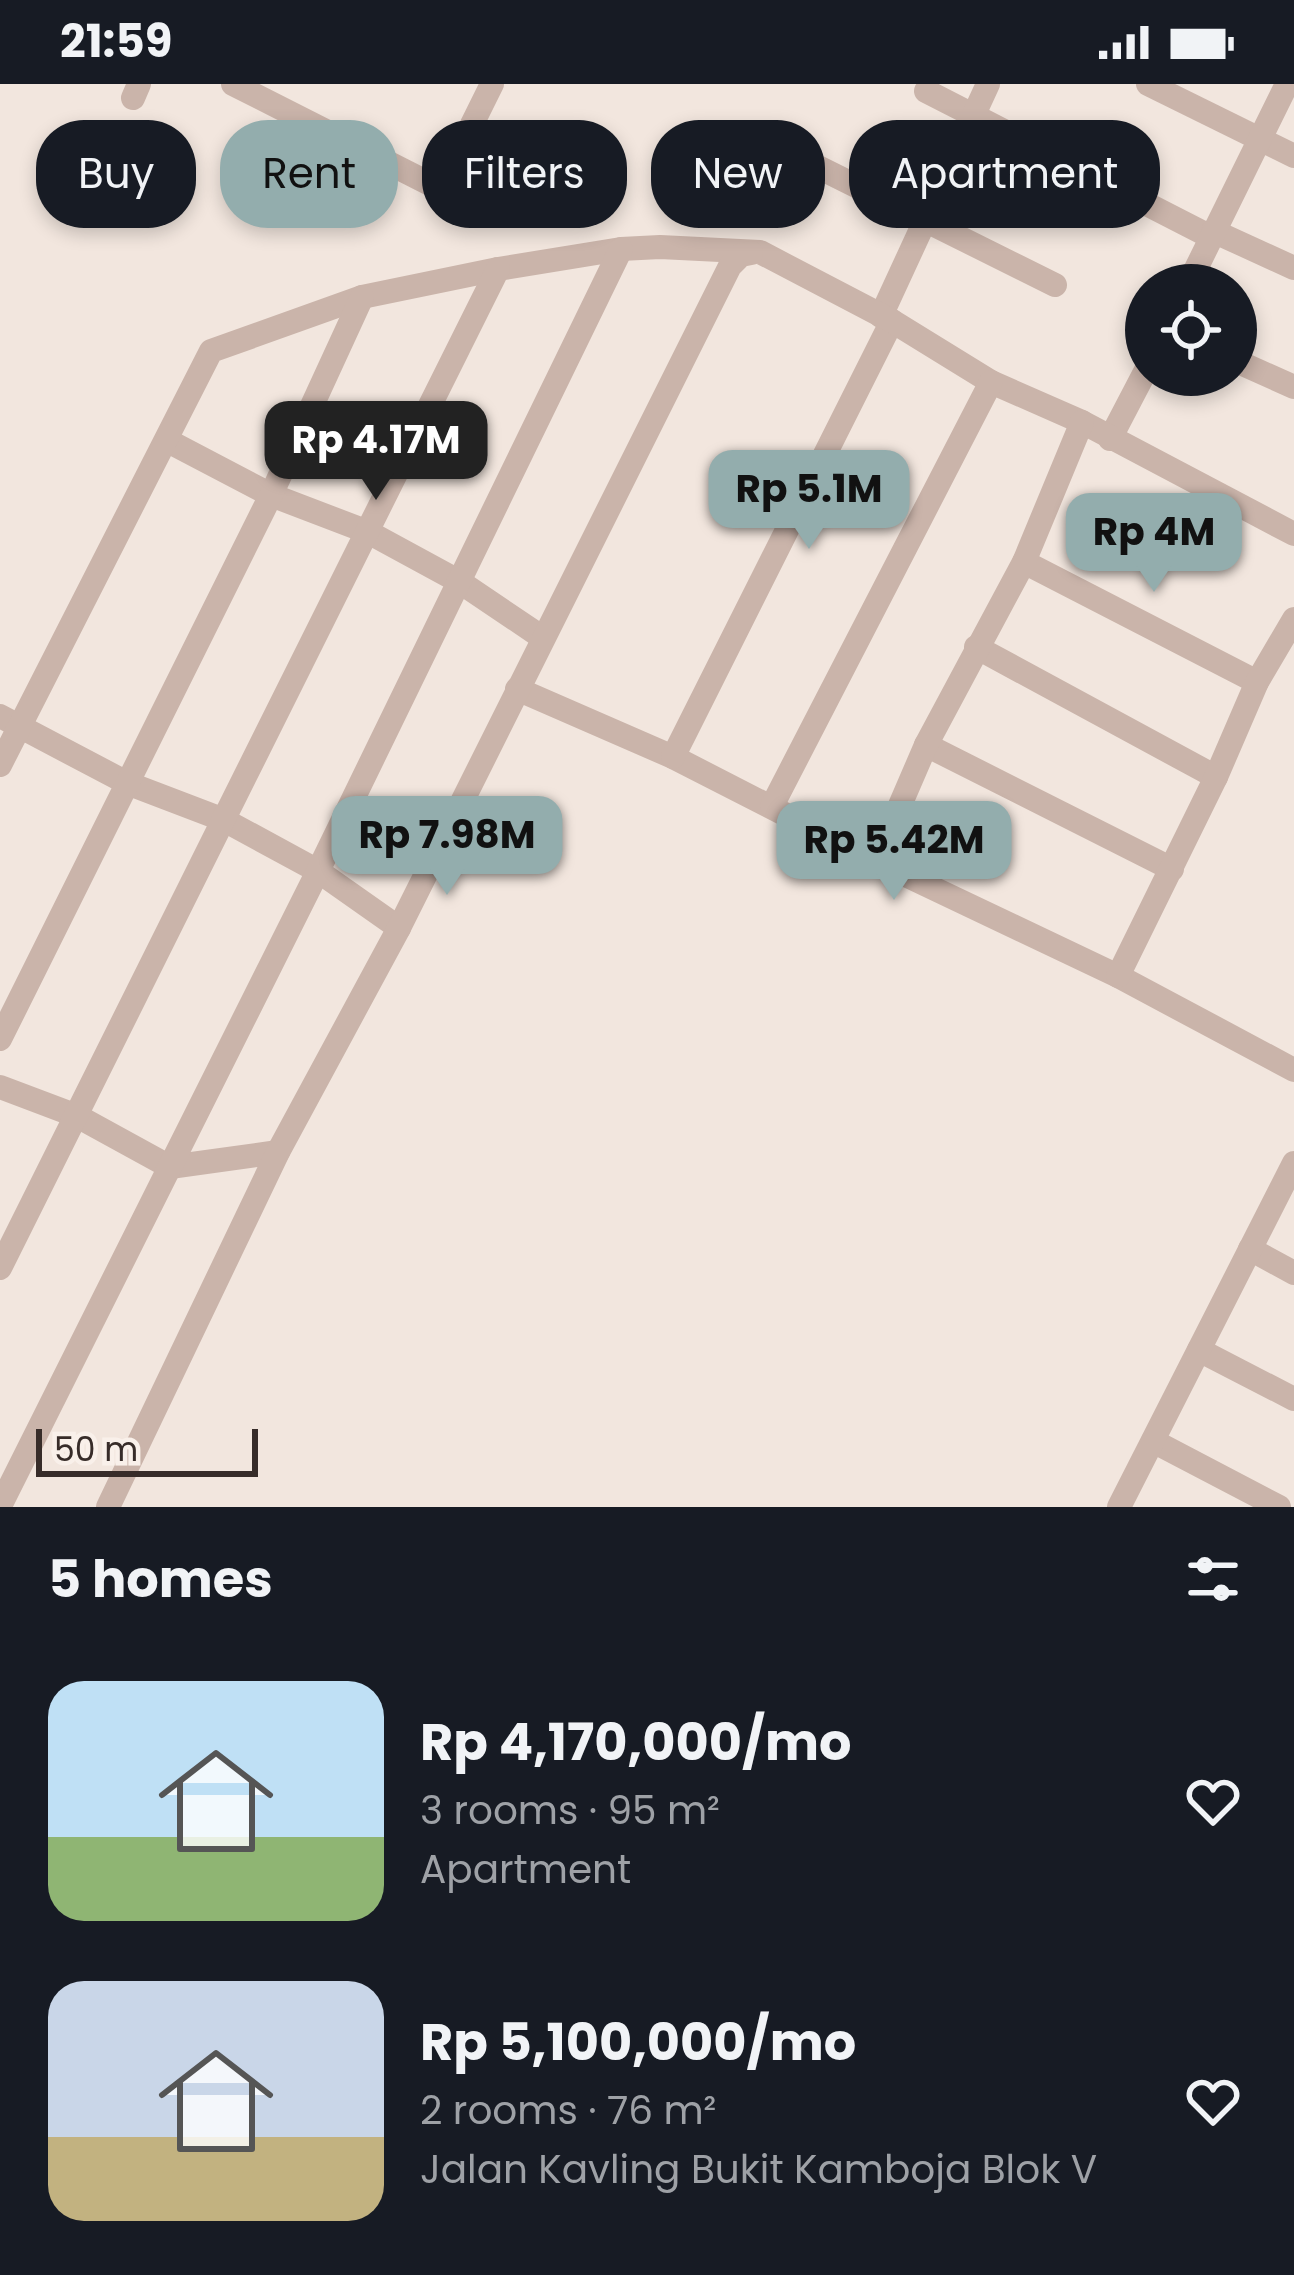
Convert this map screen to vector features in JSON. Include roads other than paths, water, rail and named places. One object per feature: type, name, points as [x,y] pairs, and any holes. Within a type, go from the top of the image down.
[{"type":"street","points":[[233,84],[440,189],[488,86]]},
{"type":"street","points":[[971,120],[988,84]]},
{"type":"street","points":[[1148,84],[1294,156]]},
{"type":"street","points":[[1198,264],[1287,84]]},
{"type":"street","points":[[926,91],[1212,234],[1294,268]]},
{"type":"street","points":[[674,757],[886,319],[921,228]]},
{"type":"street","points":[[938,228],[1055,286]]},
{"type":"street","points":[[0,1506],[318,871],[621,249]]},
{"type":"street","points":[[0,765],[9,721],[168,441],[212,351],[362,297],[498,269],[621,249],[760,252],[991,382],[1082,422],[1294,534]]},
{"type":"street","points":[[108,1507],[278,1152],[399,928],[730,266],[741,254],[760,252]]},
{"type":"street","points":[[0,1268],[498,269]]},
{"type":"street","points":[[0,1039],[271,495],[362,297]]},
{"type":"street","points":[[1257,370],[1294,387]]},
{"type":"street","points":[[772,806],[991,382]]},
{"type":"street","points":[[1110,439],[1132,396]]},
{"type":"street","points":[[876,861],[926,746],[1024,562],[1082,422]]},
{"type":"street","points":[[168,441],[271,495],[368,532],[460,582],[543,638]]},
{"type":"street","points":[[1024,562],[1257,682]]},
{"type":"street","points":[[1118,976],[1257,682],[1294,620]]},
{"type":"street","points":[[976,647],[1216,777]]},
{"type":"street","points":[[517,689],[674,757],[876,861],[1118,976],[1294,1070]]},
{"type":"street","points":[[9,721],[127,783],[224,820],[318,871],[399,928]]},
{"type":"street","points":[[926,746],[1172,869]]},
{"type":"street","points":[[0,1087],[77,1116],[170,1167],[278,1152]]},
{"type":"street","points":[[1119,1507],[1294,1163]]},
{"type":"street","points":[[1250,1249],[1294,1273]]},
{"type":"street","points":[[1199,1350],[1294,1400]]},
{"type":"street","points":[[1153,1441],[1279,1507]]}]
